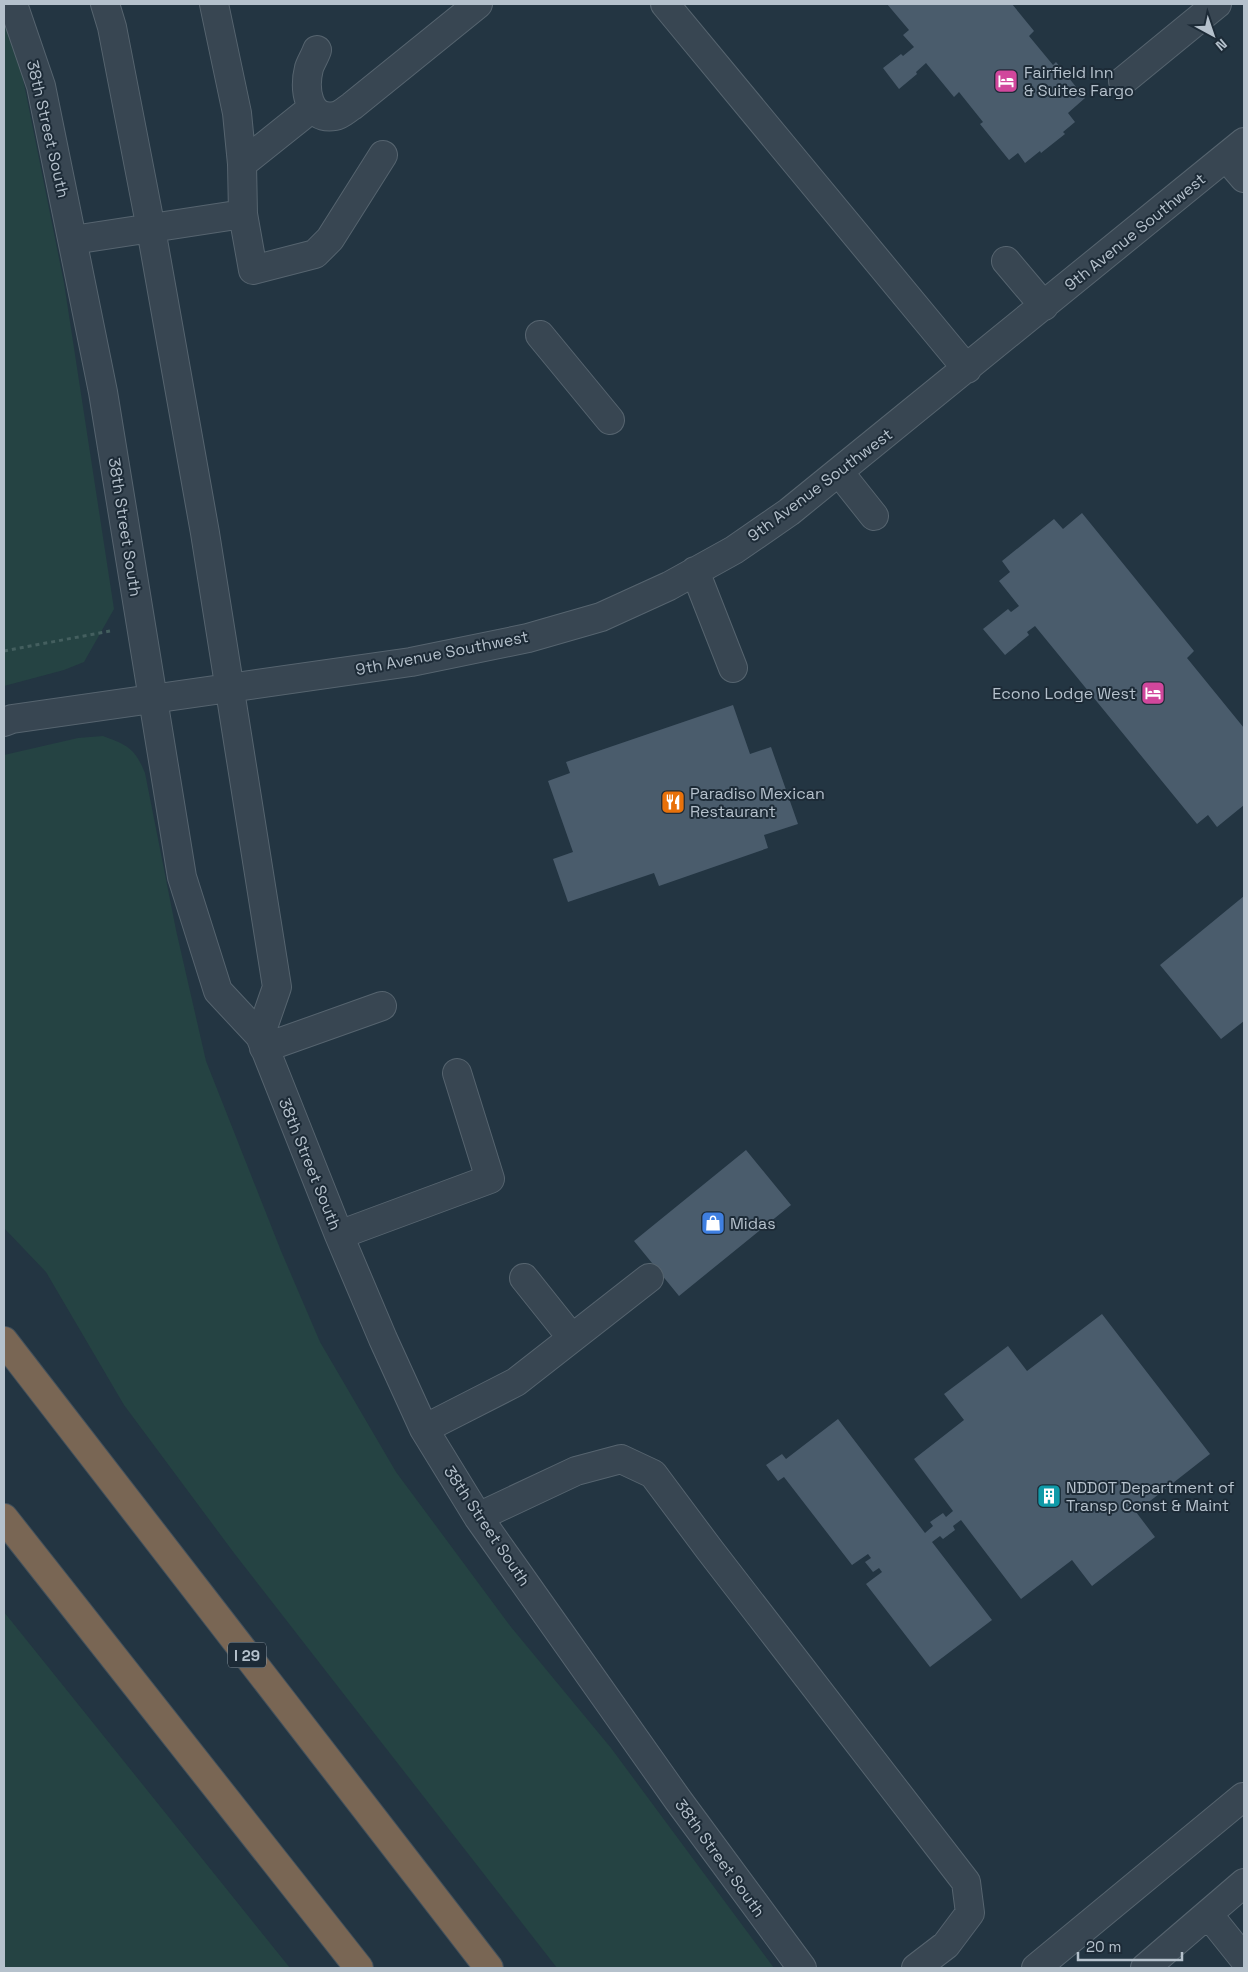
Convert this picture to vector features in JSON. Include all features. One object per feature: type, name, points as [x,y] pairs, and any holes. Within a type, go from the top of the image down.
[{"type":"highway","name":"I 29","points":[[4,1341],[489,1968]]},
{"type":"highway","points":[[4,1518],[359,1968]]},
{"type":"street","name":"38th Street South","points":[[13,4],[41,86],[103,392],[182,877],[218,991],[262,1042],[339,1234],[424,1429],[478,1517],[678,1800],[802,1968]]},
{"type":"street","points":[[105,4],[112,26],[151,230],[205,533],[277,987],[262,1042]]},
{"type":"street","points":[[214,4],[237,113],[242,164],[242,214],[253,270],[315,254],[330,239],[383,155]]},
{"type":"street","points":[[317,50],[309,67],[306,89],[312,108],[319,115],[336,116],[352,106],[478,4]]},
{"type":"street","points":[[665,4],[967,369]]},
{"type":"street","points":[[1123,81],[1217,4]]},
{"type":"street","points":[[242,164],[312,108]]},
{"type":"street","points":[[1235,150],[1244,178]]},
{"type":"street","name":"9th Avenue Southwest","points":[[4,722],[12,719],[411,662],[528,638],[601,617],[669,586],[734,550],[789,512],[1235,150]]},
{"type":"street","points":[[73,240],[151,230],[242,214]]},
{"type":"street","points":[[1006,262],[1044,306]]},
{"type":"street","points":[[540,335],[610,420]]},
{"type":"street","points":[[839,472],[874,516]]},
{"type":"street","points":[[695,572],[734,668]]},
{"type":"street","points":[[262,1042],[382,1006]]},
{"type":"street","points":[[339,1234],[490,1179],[457,1073]]},
{"type":"street","points":[[524,1278],[572,1338]]},
{"type":"street","points":[[424,1429],[516,1382],[649,1278]]},
{"type":"street","points":[[478,1517],[576,1471],[621,1459],[653,1474],[966,1882],[970,1913],[946,1945],[916,1968]]},
{"type":"street","points":[[1036,1968],[1243,1797],[1244,1799]]},
{"type":"street","points":[[1145,1968],[1244,1883]]},
{"type":"street","points":[[1208,1914],[1244,1959]]},
{"type":"path","points":[[4,651],[110,631]]},
{"type":"green space","points":[[4,21],[23,79],[64,283],[114,609],[84,662],[64,670],[4,686]]},
{"type":"green space","points":[[103,736],[129,748],[138,758],[145,773],[176,930],[206,1061],[281,1251],[320,1342],[396,1472],[511,1627],[611,1748],[774,1968],[557,1968],[234,1553],[124,1405],[46,1272],[4,1228],[4,755],[78,738]]},
{"type":"green space","points":[[4,1612],[290,1968],[4,1968]]},
{"type":"building","name":"Fairfield Inn & Suites Fargo","points":[[887,4],[1012,4],[1034,31],[1029,36],[1053,65],[1056,62],[1085,98],[1068,113],[1075,122],[1063,132],[1065,134],[1025,163],[1018,153],[1009,160],[980,124],[983,122],[959,92],[954,97],[926,63],[916,72],[917,74],[899,89],[883,68],[914,47],[903,35],[909,30]]},
{"type":"building","name":"Econo Lodge West","points":[[1082,513],[1194,651],[1187,658],[1244,728],[1244,805],[1217,827],[1208,815],[1197,824],[1035,626],[1027,632],[1029,635],[1005,655],[983,629],[1008,609],[1011,612],[1019,606],[999,581],[1010,572],[1002,561],[1054,519],[1063,529]]},
{"type":"building","name":"Paradiso Mexican Restaurant","points":[[733,705],[750,754],[771,747],[798,824],[764,835],[768,848],[659,886],[654,873],[568,902],[553,859],[573,852],[548,781],[570,773],[566,762]]},
{"type":"building","points":[[1244,896],[1244,1021],[1221,1039],[1160,965]]},
{"type":"building","name":"Midas","points":[[746,1150],[791,1205],[679,1296],[634,1241]]},
{"type":"building","name":"NDDOT Department of Transp Const & Maint","points":[[1102,1314],[1210,1454],[1136,1512],[1155,1537],[1092,1586],[1072,1560],[1021,1599],[961,1520],[953,1526],[955,1530],[943,1539],[940,1536],[932,1542],[992,1620],[930,1667],[866,1584],[882,1572],[879,1568],[873,1572],[865,1562],[871,1558],[868,1554],[852,1565],[784,1477],[778,1481],[766,1465],[782,1454],[786,1459],[838,1419],[925,1533],[933,1526],[930,1522],[943,1513],[946,1517],[953,1511],[914,1459],[964,1420],[944,1394],[1008,1346],[1027,1371]]},
{"type":"place","name":"Fairfield Inn & Suites Fargo","points":[[1006,81]]},
{"type":"place","name":"Econo Lodge West","points":[[1153,693]]},
{"type":"place","name":"Paradiso Mexican Restaurant","points":[[673,802]]},
{"type":"place","name":"Midas","points":[[713,1223]]},
{"type":"place","name":"NDDOT Department of Transp Const & Maint","points":[[1049,1496]]}]
